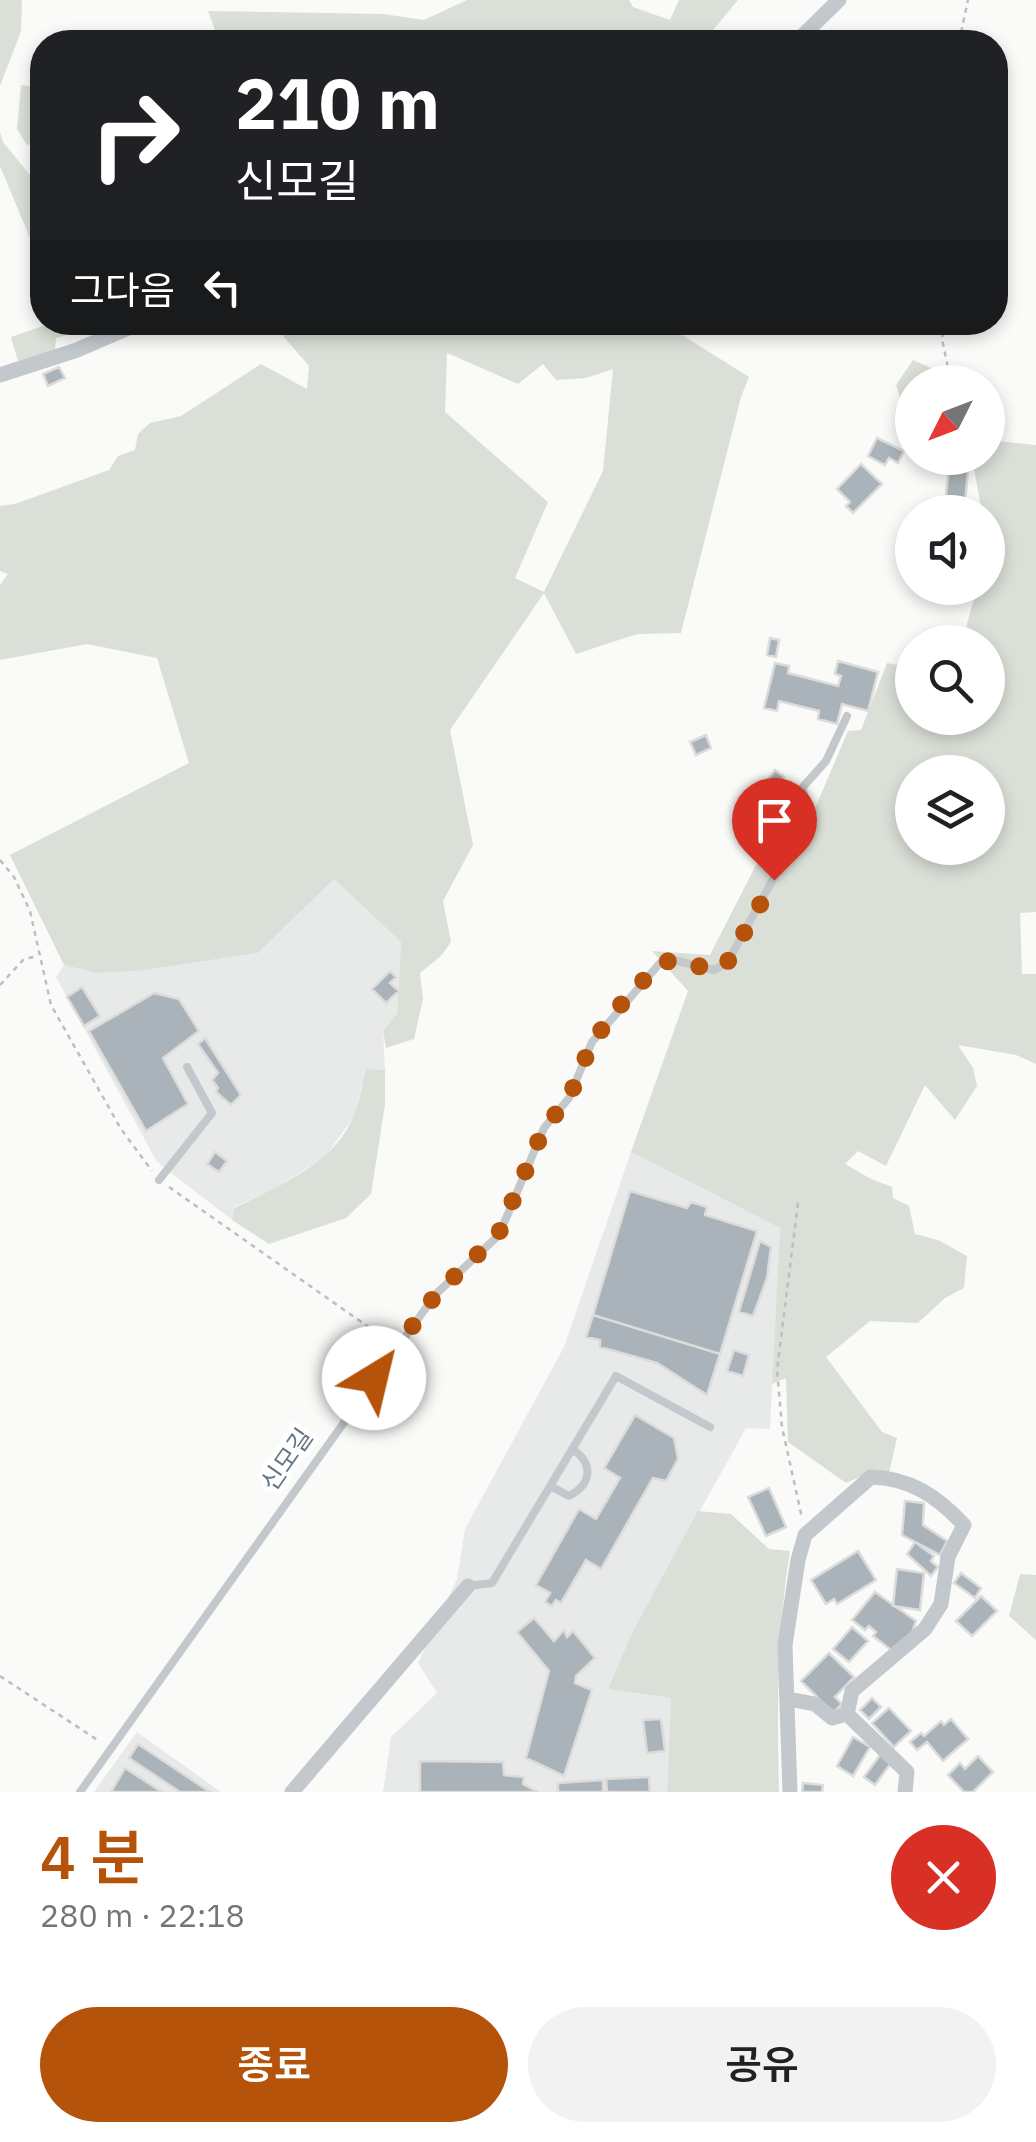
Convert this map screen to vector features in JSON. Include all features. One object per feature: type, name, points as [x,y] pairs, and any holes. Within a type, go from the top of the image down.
[{"type":"street","points":[[808,30],[839,0]]},
{"type":"street","points":[[0,375],[112,335]]},
{"type":"street","points":[[790,1792],[785,1646],[805,1534],[871,1477],[896,1478],[923,1490],[964,1524],[948,1557],[941,1604],[925,1629],[852,1691],[847,1714]]},
{"type":"street","points":[[292,1792],[468,1586]]},
{"type":"street","points":[[788,1699],[815,1704],[832,1718],[847,1714]]},
{"type":"street","points":[[847,1714],[907,1772],[905,1792]]},
{"type":"lane","name":"신모길","points":[[80,1792],[396,1347],[437,1293],[498,1235],[544,1128],[569,1098],[592,1042],[660,963],[674,960],[714,970],[727,963],[810,812],[802,788],[826,760],[847,716]]},
{"type":"lane","points":[[159,1180],[212,1113],[187,1067]]},
{"type":"lane","points":[[468,1586],[492,1583],[616,1376],[710,1427]]},
{"type":"lane","points":[[550,1486],[569,1496],[590,1474],[584,1456],[572,1449]]},
{"type":"path","points":[[962,30],[968,0]]},
{"type":"path","points":[[942,335],[947,365]]},
{"type":"path","points":[[0,860],[14,877],[30,911],[51,1006],[121,1129],[159,1180],[396,1347]]},
{"type":"path","points":[[0,985],[24,959],[39,956]]},
{"type":"path","points":[[798,1203],[778,1370],[782,1427],[805,1534]]},
{"type":"path","points":[[0,1676],[111,1749]]},
{"type":"shaded area","points":[[0,0],[22,0],[21,31],[0,86]]},
{"type":"shaded area","points":[[467,0],[629,0],[633,7],[670,20],[679,0],[738,0],[713,30],[215,30],[208,11],[383,14],[424,20]]},
{"type":"shaded area","points":[[21,85],[30,86],[30,144],[17,129]]},
{"type":"shaded area","points":[[0,132],[3,142],[30,175],[30,238],[0,166]]},
{"type":"shaded area","points":[[30,330],[30,335],[66,335],[56,338],[55,351],[18,361],[11,337]]},
{"type":"shaded area","points":[[283,335],[682,335],[749,377],[681,633],[637,634],[576,654],[544,593],[450,730],[473,845],[443,901],[451,942],[420,973],[423,999],[414,1039],[386,1048],[383,1031],[397,1014],[401,942],[334,879],[258,953],[138,971],[97,973],[64,965],[10,855],[189,763],[157,658],[87,644],[0,660],[0,585],[8,574],[0,571],[0,506],[109,470],[118,456],[135,450],[138,434],[150,423],[181,416],[261,364],[307,389],[309,366]],"holes":[[[447,353],[518,384],[543,364],[556,380],[586,378],[613,369],[603,471],[544,592],[515,578],[548,502],[445,412]]]},
{"type":"shaded area","points":[[1005,442],[1036,445],[1036,912],[1020,913],[1022,974],[1036,974],[1036,1064],[1016,1055],[958,1045],[973,1068],[977,1086],[955,1120],[925,1085],[886,1166],[858,1151],[845,1164],[892,1187],[893,1198],[909,1206],[915,1234],[938,1240],[967,1256],[964,1288],[945,1298],[918,1323],[870,1321],[826,1357],[882,1432],[897,1438],[889,1473],[875,1470],[846,1483],[788,1442],[786,1378],[772,1384],[780,1228],[631,1152],[688,991],[652,951],[710,955],[757,863],[788,823],[816,806],[848,731],[861,730],[887,663],[895,665],[895,735],[1005,735],[1005,625],[967,625],[972,605],[1005,605],[1005,495],[979,495],[975,475],[1005,475]]},
{"type":"shaded area","points":[[334,879],[401,942],[397,1015],[383,1031],[385,1070],[366,1069],[354,1117],[324,1158],[234,1207],[232,1220],[157,1162],[56,977],[64,965],[97,973],[138,971],[258,953]]},
{"type":"shaded area","points":[[366,1069],[385,1070],[385,1104],[371,1194],[346,1218],[269,1244],[232,1220],[234,1208],[303,1172],[333,1147],[354,1115]]},
{"type":"shaded area","points":[[631,1152],[780,1228],[770,1429],[746,1428],[631,1635],[608,1689],[671,1698],[667,1792],[383,1792],[391,1737],[437,1693],[418,1663],[457,1579],[465,1529],[564,1347]]},
{"type":"shaded area","points":[[698,1511],[731,1514],[769,1549],[790,1551],[779,1671],[779,1792],[667,1792],[671,1698],[608,1689],[631,1635]]},
{"type":"shaded area","points":[[1020,1574],[1036,1575],[1036,1640],[1009,1616]]},
{"type":"shaded area","points":[[137,1732],[221,1792],[94,1792]]},
{"type":"building","points":[[59,367],[65,378],[48,386],[43,374]]},
{"type":"building","points":[[877,438],[895,447],[895,461],[889,458],[885,465],[868,456]]},
{"type":"building","points":[[861,464],[882,484],[853,513],[846,506],[850,502],[837,489]]},
{"type":"building","points":[[948,475],[968,475],[966,495],[946,495]]},
{"type":"building","points":[[770,638],[779,640],[776,657],[767,655]]},
{"type":"building","points":[[838,661],[878,672],[868,711],[842,704],[837,724],[818,719],[819,711],[779,701],[777,711],[764,708],[775,663],[789,666],[788,673],[838,686]]},
{"type":"building","points":[[706,735],[711,748],[696,755],[690,742]]},
{"type":"building","points":[[775,770],[784,777],[769,797],[760,791]]},
{"type":"building","points":[[390,971],[396,977],[390,983],[399,991],[386,1003],[372,989]]},
{"type":"building","points":[[82,987],[100,1016],[84,1026],[67,997]]},
{"type":"building","points":[[154,993],[179,999],[199,1031],[163,1058],[188,1104],[146,1131],[89,1031]]},
{"type":"building","points":[[205,1038],[241,1095],[231,1105],[216,1092],[218,1088],[212,1080],[218,1073],[198,1044]]},
{"type":"building","points":[[215,1152],[227,1161],[219,1172],[207,1164]]},
{"type":"building","points":[[630,1191],[687,1208],[691,1202],[707,1207],[705,1215],[757,1231],[720,1354],[593,1315]]},
{"type":"building","points":[[760,1241],[771,1247],[767,1278],[753,1316],[739,1312]]},
{"type":"building","points":[[593,1315],[720,1354],[707,1395],[657,1363],[600,1347],[600,1340],[586,1337]]},
{"type":"building","points":[[734,1350],[749,1355],[743,1376],[727,1371]]},
{"type":"building","points":[[635,1415],[674,1438],[678,1459],[666,1481],[653,1478],[601,1569],[586,1560],[561,1603],[556,1600],[552,1606],[545,1602],[550,1593],[536,1585],[579,1509],[596,1519],[620,1478],[604,1468]]},
{"type":"building","points":[[769,1488],[786,1527],[766,1536],[748,1497]]},
{"type":"building","points":[[905,1501],[924,1503],[923,1525],[947,1541],[940,1555],[902,1535]]},
{"type":"building","points":[[915,1542],[934,1556],[931,1561],[938,1567],[931,1576],[907,1554]]},
{"type":"building","points":[[858,1551],[876,1580],[837,1604],[834,1599],[826,1604],[811,1580]]},
{"type":"building","points":[[897,1569],[924,1573],[920,1610],[893,1606]]},
{"type":"building","points":[[961,1573],[981,1588],[975,1598],[954,1583]]},
{"type":"building","points":[[875,1592],[916,1621],[912,1633],[891,1650],[873,1636],[876,1632],[869,1626],[865,1630],[852,1620]]},
{"type":"building","points":[[981,1596],[997,1611],[972,1636],[956,1621]]},
{"type":"building","points":[[534,1618],[554,1641],[564,1630],[567,1637],[573,1631],[595,1658],[576,1676],[575,1683],[592,1690],[564,1776],[526,1758],[549,1671],[517,1632]]},
{"type":"building","points":[[852,1627],[868,1641],[849,1662],[833,1649]]},
{"type":"building","points":[[829,1653],[854,1677],[835,1697],[842,1704],[833,1713],[801,1681]]},
{"type":"building","points":[[872,1698],[881,1707],[869,1719],[860,1710]]},
{"type":"building","points":[[889,1708],[911,1731],[894,1747],[872,1723]]},
{"type":"building","points":[[661,1719],[665,1751],[647,1753],[643,1720]]},
{"type":"building","points":[[951,1719],[968,1739],[943,1761],[927,1742],[917,1750],[910,1742],[941,1721],[944,1725]]},
{"type":"building","points":[[853,1737],[870,1747],[853,1776],[837,1766]]},
{"type":"building","points":[[138,1744],[210,1792],[180,1792],[129,1758]]},
{"type":"building","points":[[880,1755],[891,1763],[875,1785],[864,1777]]},
{"type":"building","points":[[978,1756],[993,1772],[973,1792],[964,1792],[948,1775],[960,1763],[965,1769]]},
{"type":"building","points":[[420,1761],[503,1762],[504,1775],[524,1777],[523,1784],[538,1792],[420,1792]]},
{"type":"building","points":[[125,1768],[162,1792],[111,1792]]},
{"type":"building","points":[[649,1777],[650,1792],[607,1792],[606,1779]]},
{"type":"building","points":[[603,1780],[603,1792],[558,1792],[558,1783]]},
{"type":"building","points":[[803,1783],[823,1785],[822,1792],[802,1792]]},
{"type":"route","points":[[374,1378],[437,1293],[498,1235],[544,1128],[569,1098],[592,1042],[623,1002],[660,963],[674,960],[714,970],[727,963],[774,880]]}]
